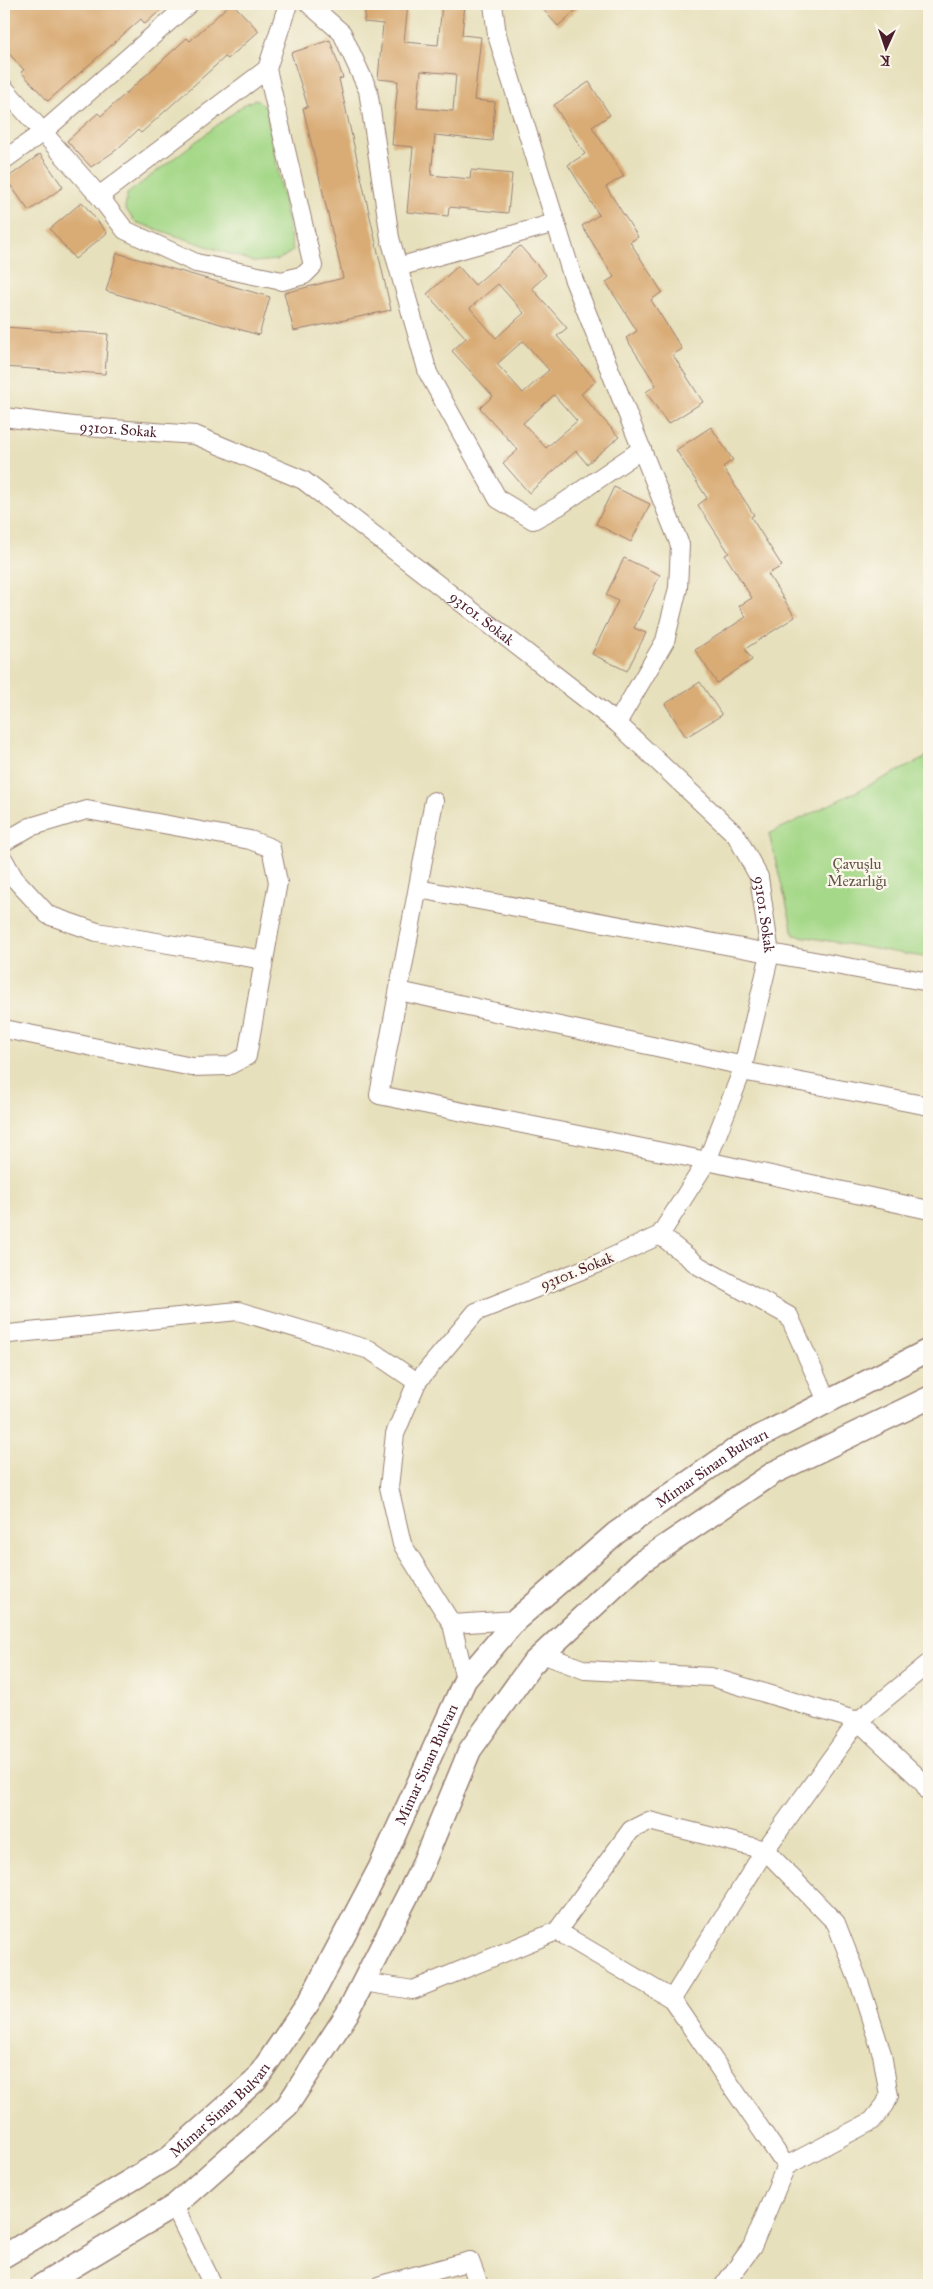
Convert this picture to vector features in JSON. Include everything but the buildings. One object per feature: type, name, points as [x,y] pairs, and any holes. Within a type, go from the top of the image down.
[{"type":"main road","name":"Mimar Sinan Bulvarı","points":[[4,2256],[168,2158],[256,2081],[309,2002],[380,1867],[465,1680],[516,1620],[616,1532],[739,1447],[929,1350]]},
{"type":"main road","points":[[42,2285],[174,2206],[287,2106],[346,2014],[363,1982],[420,1871],[470,1750],[532,1664],[542,1654],[640,1563],[774,1472],[929,1398]]},
{"type":"street","points":[[4,160],[43,132],[190,4]]},
{"type":"street","points":[[4,88],[99,196],[125,230],[196,263],[282,281],[304,275],[313,266],[267,69],[288,4]]},
{"type":"street","points":[[309,4],[342,32],[368,90],[390,238],[428,373],[498,499],[533,520],[559,506],[642,449]]},
{"type":"street","points":[[493,4],[497,35],[554,223],[573,278],[680,546],[678,588],[665,641],[617,723]]},
{"type":"street","points":[[99,196],[267,69]]},
{"type":"street","points":[[398,267],[554,223]]},
{"type":"street","name":"93101. Sokak","points":[[4,417],[72,426],[195,435],[303,480],[617,723],[736,834],[759,877],[770,954],[743,1068],[707,1161],[660,1235],[598,1264],[476,1312],[416,1382],[395,1434],[389,1487],[402,1544],[452,1624],[465,1680]]},
{"type":"street","points":[[434,801],[379,1095],[707,1161],[929,1210]]},
{"type":"street","points":[[4,842],[30,827],[87,810],[250,840],[271,848],[278,882],[247,1056],[228,1066],[192,1067],[4,1029]]},
{"type":"street","points":[[4,860],[14,878],[48,915],[97,932],[264,960]]},
{"type":"street","points":[[418,889],[929,982]]},
{"type":"street","points":[[399,991],[743,1068],[929,1106]]},
{"type":"street","points":[[660,1235],[699,1266],[789,1316],[827,1401]]},
{"type":"street","points":[[9,1334],[238,1311],[370,1350],[416,1382]]},
{"type":"street","points":[[452,1624],[516,1620]]},
{"type":"street","points":[[542,1654],[584,1670],[711,1677],[858,1721],[922,1781],[929,1792]]},
{"type":"street","points":[[672,1999],[765,1850],[858,1721],[929,1663]]},
{"type":"street","points":[[363,1982],[414,1990],[557,1930],[631,1830],[649,1821],[765,1850],[836,1923],[860,1985],[882,2054],[890,2096],[872,2121],[786,2166],[752,2247],[724,2285]]},
{"type":"street","points":[[557,1930],[672,1999],[786,2166]]},
{"type":"street","points":[[174,2206],[213,2285]]},
{"type":"street","points":[[381,2285],[470,2261],[479,2285]]},
{"type":"green space","points":[[257,99],[266,108],[293,251],[278,260],[254,262],[135,222],[125,208],[127,194],[245,104]]},
{"type":"green space","name":"Çavuşlu Mezarlığı","points":[[929,751],[929,958],[794,935],[769,834],[925,758]]}]
